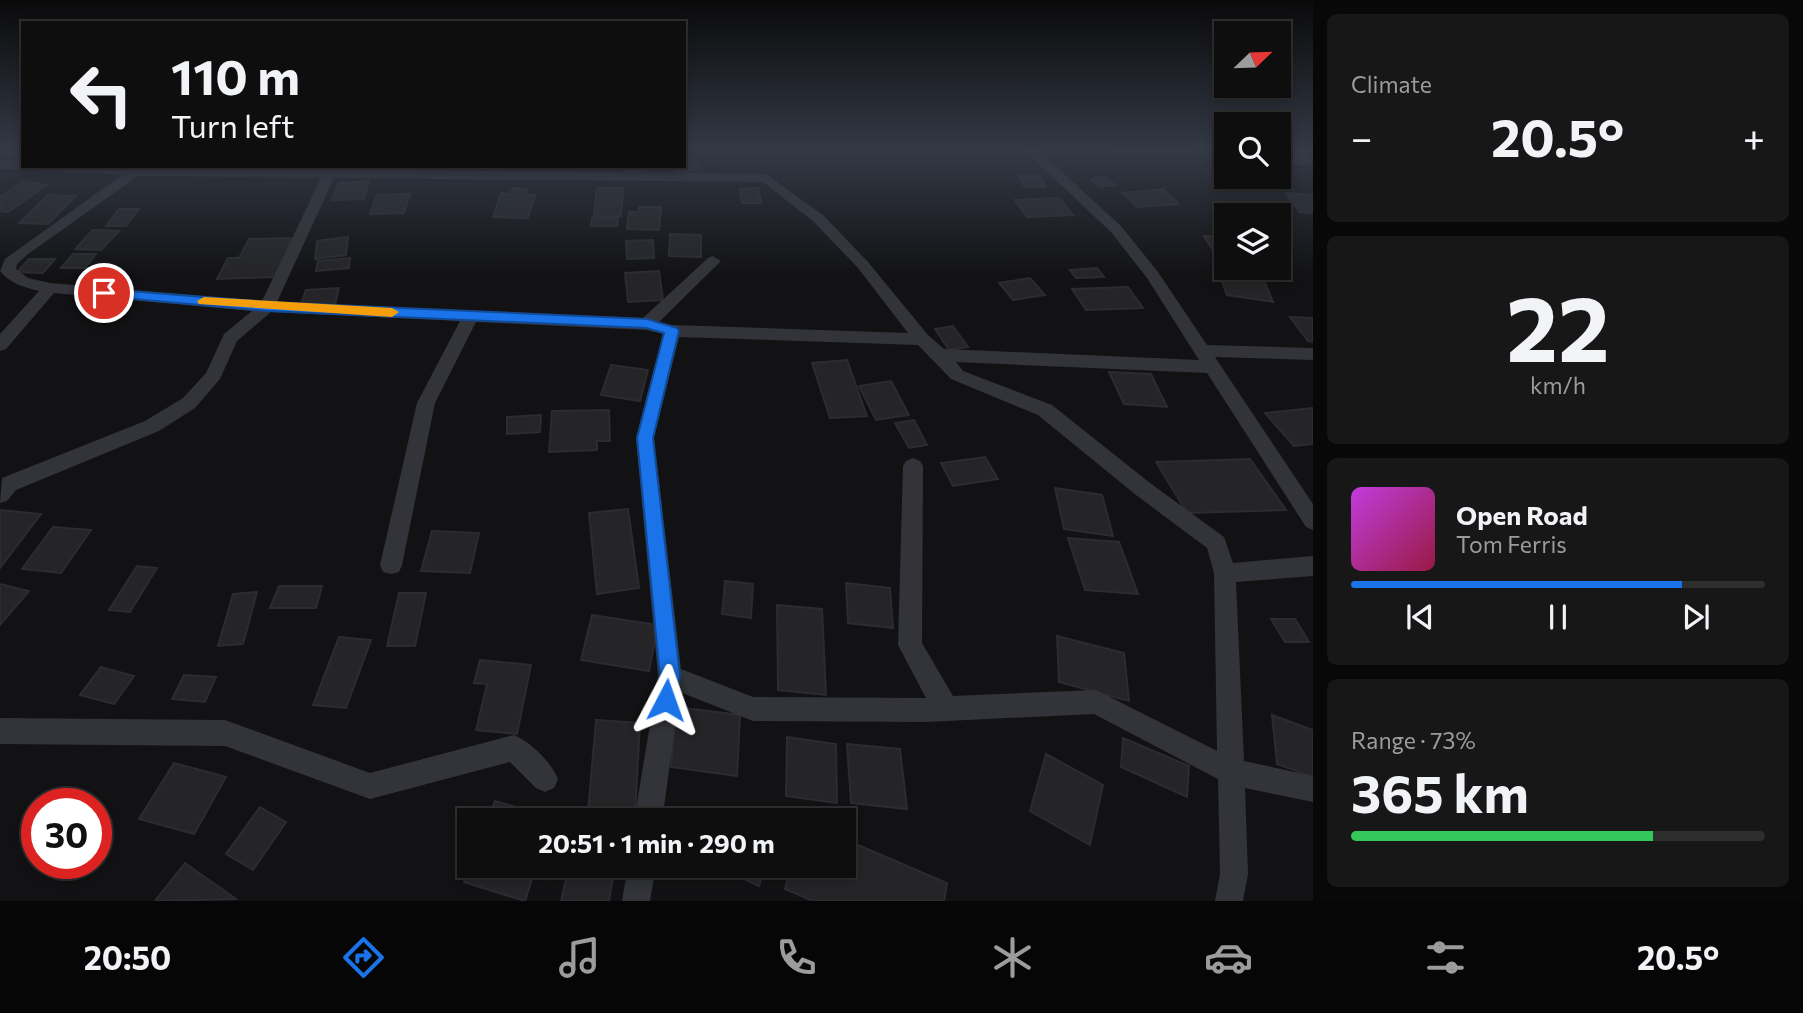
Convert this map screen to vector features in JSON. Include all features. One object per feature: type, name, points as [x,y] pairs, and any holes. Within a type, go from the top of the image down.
[{"type":"street","points":[[105,192],[10,262],[8,271],[14,277],[50,288],[267,306],[647,324],[672,331],[922,339]]},
{"type":"street","points":[[0,495],[9,484],[152,426],[189,403],[203,390],[214,375],[230,338],[267,306],[321,192]]},
{"type":"street","points":[[784,192],[818,218],[863,265],[922,339],[957,375],[1045,410],[1143,489],[1216,543],[1225,573],[1234,874],[1229,901]]},
{"type":"street","points":[[1075,192],[1116,229],[1153,275],[1313,520]]},
{"type":"street","points":[[647,324],[713,261]]},
{"type":"street","points":[[0,345],[50,288]]},
{"type":"street","points":[[391,565],[426,403],[471,316]]},
{"type":"street","points":[[650,808],[670,676],[645,438],[672,331]]},
{"type":"street","points":[[1205,351],[1313,354]]},
{"type":"street","points":[[940,355],[1215,368]]},
{"type":"street","points":[[913,466],[910,645],[946,709]]},
{"type":"street","points":[[1225,573],[1313,566]]},
{"type":"street","points":[[670,676],[753,709],[946,709],[1096,702],[1232,772],[1313,789]]},
{"type":"street","points":[[0,731],[225,733],[370,786],[514,748],[545,779]]},
{"type":"street","points":[[636,901],[640,878]]},
{"type":"building","points":[[7,192],[37,192],[8,212],[0,211],[0,197]]},
{"type":"building","points":[[335,192],[366,192],[364,199],[332,200]]},
{"type":"building","points":[[526,192],[525,195],[535,195],[528,218],[493,217],[501,193]]},
{"type":"building","points":[[597,192],[623,192],[621,216],[594,216]]},
{"type":"building","points":[[740,192],[759,192],[761,203],[742,203]]},
{"type":"building","points":[[1166,192],[1179,204],[1137,207],[1123,193]]},
{"type":"building","points":[[1286,193],[1313,195],[1313,213],[1300,212]]},
{"type":"building","points":[[410,194],[404,213],[370,214],[377,195]]},
{"type":"building","points":[[48,195],[76,196],[48,224],[19,223]]},
{"type":"building","points":[[1059,198],[1073,215],[1027,217],[1015,200]]},
{"type":"building","points":[[639,207],[661,207],[659,230],[627,229],[629,212],[638,212]]},
{"type":"building","points":[[119,209],[139,209],[126,226],[106,226]]},
{"type":"building","points":[[592,218],[618,218],[617,226],[591,226]]},
{"type":"building","points":[[93,230],[119,231],[101,250],[75,249]]},
{"type":"building","points":[[670,234],[701,235],[701,257],[669,256]]},
{"type":"building","points":[[1204,236],[1214,236],[1214,252]]},
{"type":"building","points":[[348,237],[346,255],[315,259],[317,241]]},
{"type":"building","points":[[293,238],[276,277],[217,279],[228,258],[239,258],[249,239]]},
{"type":"building","points":[[653,240],[654,258],[627,259],[626,241]]},
{"type":"building","points":[[73,254],[96,254],[85,268],[61,268]]},
{"type":"building","points":[[350,258],[349,268],[316,271],[318,261]]},
{"type":"building","points":[[29,259],[55,259],[43,273],[17,272]]},
{"type":"building","points":[[1097,268],[1104,277],[1076,278],[1070,270]]},
{"type":"building","points":[[659,271],[663,300],[628,302],[625,273]]},
{"type":"building","points":[[1030,278],[1045,295],[1013,300],[999,283]]},
{"type":"building","points":[[1222,280],[1264,280],[1273,302],[1227,295]]},
{"type":"building","points":[[1128,287],[1143,308],[1086,310],[1072,289]]},
{"type":"building","points":[[339,288],[335,305],[300,307],[306,290]]},
{"type":"building","points":[[1290,317],[1313,318],[1313,342],[1308,341]]},
{"type":"building","points":[[953,326],[968,347],[949,350],[935,329]]},
{"type":"building","points":[[847,360],[867,416],[830,418],[812,363]]},
{"type":"building","points":[[611,365],[648,370],[640,401],[601,395]]},
{"type":"building","points":[[1109,372],[1151,374],[1167,407],[1124,404]]},
{"type":"building","points":[[891,381],[909,415],[876,420],[859,386]]},
{"type":"building","points":[[1313,408],[1313,444],[1294,446],[1265,413]]},
{"type":"building","points":[[609,410],[610,441],[597,441],[597,450],[549,452],[552,411]]},
{"type":"building","points":[[541,415],[540,432],[507,434],[507,417]]},
{"type":"building","points":[[914,420],[927,445],[909,448],[895,423]]},
{"type":"building","points":[[985,457],[998,479],[953,486],[941,463]]},
{"type":"building","points":[[1250,459],[1286,510],[1187,513],[1156,462]]},
{"type":"building","points":[[1055,488],[1102,495],[1113,536],[1064,529]]},
{"type":"building","points":[[628,509],[639,588],[597,594],[589,513]]},
{"type":"building","points":[[0,510],[41,514],[0,568]]},
{"type":"building","points":[[53,527],[91,530],[61,573],[22,569]]},
{"type":"building","points":[[432,531],[479,533],[470,573],[421,571]]},
{"type":"building","points":[[1068,538],[1119,542],[1138,594],[1085,590]]},
{"type":"building","points":[[137,566],[157,568],[130,612],[109,610]]},
{"type":"building","points":[[725,581],[753,584],[751,618],[722,614]]},
{"type":"building","points":[[846,583],[890,588],[893,628],[848,623]]},
{"type":"building","points":[[0,584],[29,591],[0,625]]},
{"type":"building","points":[[279,586],[322,586],[316,608],[270,608]]},
{"type":"building","points":[[257,592],[243,644],[218,646],[233,594]]},
{"type":"building","points":[[399,593],[426,593],[415,646],[387,646]]},
{"type":"building","points":[[777,605],[822,609],[826,695],[778,690]]},
{"type":"building","points":[[592,615],[658,625],[649,671],[581,660]]},
{"type":"building","points":[[1271,619],[1295,619],[1309,642],[1285,642]]},
{"type":"building","points":[[1057,636],[1124,653],[1129,701],[1059,682]]},
{"type":"building","points":[[339,637],[371,640],[346,708],[313,705]]},
{"type":"building","points":[[480,660],[531,665],[517,734],[476,730],[487,684],[474,683]]},
{"type":"building","points":[[101,667],[134,676],[114,704],[80,695]]},
{"type":"building","points":[[184,675],[216,677],[205,702],[172,699]]},
{"type":"building","points":[[676,707],[740,715],[737,776],[671,767]]},
{"type":"building","points":[[1272,715],[1313,730],[1313,777],[1277,764]]},
{"type":"building","points":[[596,720],[640,723],[635,808],[588,808]]},
{"type":"building","points":[[787,737],[836,744],[837,803],[786,796]]},
{"type":"building","points":[[1123,738],[1189,766],[1187,797],[1121,767]]},
{"type":"building","points":[[847,744],[900,749],[907,809],[851,803]]},
{"type":"building","points":[[1046,754],[1103,785],[1090,845],[1030,811]]},
{"type":"building","points":[[174,763],[226,777],[194,834],[139,819]]},
{"type":"building","points":[[495,801],[520,808],[492,808]]},
{"type":"building","points":[[260,807],[286,822],[253,870],[226,854]]},
{"type":"building","points":[[856,844],[947,883],[944,901],[813,901],[785,889],[788,878],[856,878]]},
{"type":"building","points":[[185,863],[236,899],[155,901]]},
{"type":"building","points":[[466,878],[532,878],[525,901],[464,882]]},
{"type":"building","points":[[566,878],[613,878],[609,901],[561,901]]},
{"type":"building","points":[[742,878],[761,878],[759,886]]},
{"type":"slow traffic","points":[[204,301],[392,312]]},
{"type":"route","points":[[104,293],[267,306],[647,324],[672,331],[645,438],[670,676],[666,700]]}]
